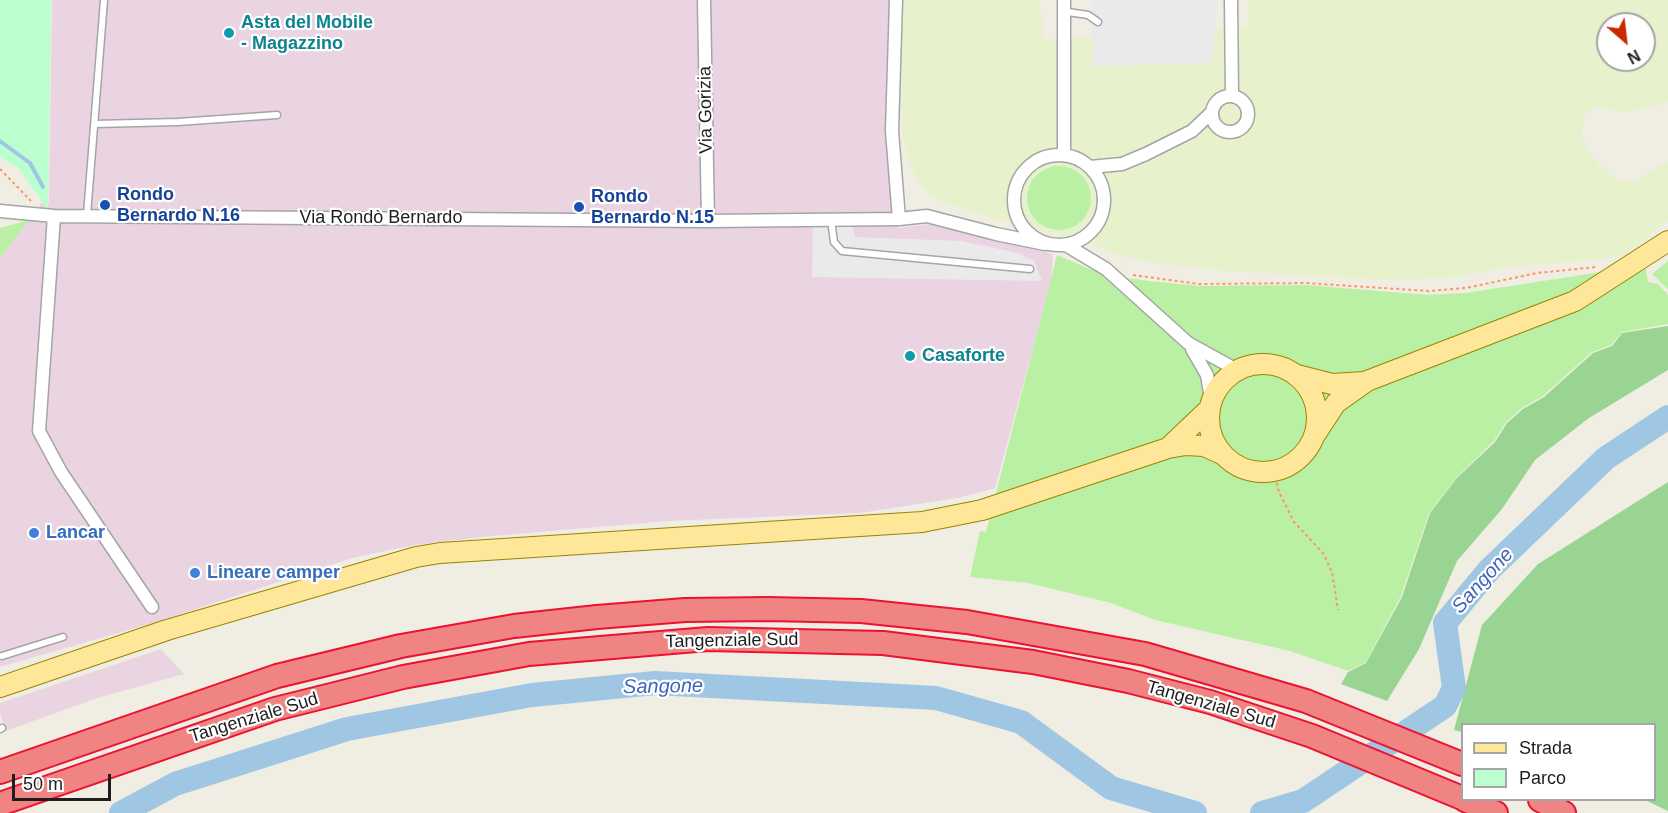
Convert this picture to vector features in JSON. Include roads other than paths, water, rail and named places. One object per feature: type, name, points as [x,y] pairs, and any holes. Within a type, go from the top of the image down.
[{"type":"highway","name":"Tangenziale Sud","points":[[0,772],[207,700],[335,661],[456,635],[514,626],[685,610],[861,611],[967,622],[1145,654],[1306,701],[1455,761]]},
{"type":"highway","name":"Tangenziale Sud","points":[[0,804],[211,730],[336,692],[467,663],[616,645],[708,639],[802,639],[883,643],[1033,662],[1128,681],[1210,702],[1272,722],[1461,798]]},
{"type":"highway","name":"Tangenziale Sud","points":[[1469,801],[1496,813]]},
{"type":"highway","points":[[1542,801],[1564,813]]},
{"type":"main road","points":[[0,687],[167,630],[416,557],[440,553],[875,526],[948,518],[982,510],[1168,448],[1186,445],[1203,446],[1222,454],[1246,470],[1274,471],[1299,459],[1336,403],[1367,381],[1575,301],[1668,241]]},
{"type":"main road","points":[[1168,448],[1210,404],[1217,388],[1237,370],[1246,366],[1268,363],[1298,375],[1332,384],[1367,381]]},
{"type":"main road","points":[[1298,375],[1306,385],[1317,409],[1315,435]]},
{"type":"main road","points":[[1210,404],[1212,438],[1222,454]]},
{"type":"street","name":"Via Gorizia","points":[[704,0],[708,220]]},
{"type":"street","points":[[896,0],[892,131],[898,219]]},
{"type":"street","points":[[1231,0],[1232,95]]},
{"type":"street","points":[[1064,3],[1064,155]]},
{"type":"street","points":[[1211,113],[1219,129],[1231,132],[1242,128],[1248,117],[1247,105],[1232,95]]},
{"type":"street","points":[[1090,167],[1122,164],[1192,131],[1211,113],[1216,102],[1232,95]]},
{"type":"street","points":[[1064,155],[1077,159],[1090,167],[1103,191],[1104,205],[1100,219],[1082,239],[1066,245],[1045,244],[1035,239],[1020,224],[1014,211],[1013,196],[1017,183],[1030,166],[1049,156],[1064,155]]},
{"type":"street","name":"Via Rondò Bernardo","points":[[0,211],[54,216],[708,220],[898,219],[927,216],[1045,244]]},
{"type":"street","points":[[54,216],[39,431],[61,472],[152,607]]},
{"type":"street","points":[[1066,245],[1106,269],[1188,343],[1237,370]]},
{"type":"street","points":[[1188,343],[1207,375],[1210,404]]},
{"type":"lane","points":[[87,215],[104,0]]},
{"type":"lane","points":[[1064,3],[1068,12],[1088,15],[1098,22]]},
{"type":"lane","points":[[95,124],[178,122],[277,115]]},
{"type":"lane","points":[[831,219],[834,242],[842,251],[1030,269]]},
{"type":"lane","points":[[3,656],[63,637]]},
{"type":"waterway","points":[[0,141],[30,163],[43,187]]},
{"type":"waterway","name":"Sangone","points":[[1262,813],[1303,801],[1445,706],[1454,688],[1445,623],[1489,570],[1606,458],[1668,417]]},
{"type":"waterway","name":"Sangone","points":[[121,813],[175,784],[347,729],[532,695],[655,683],[936,698],[1021,722],[1111,788],[1195,813]]},
{"type":"place","name":"Asta del Mobile - Magazzino","points":[[229,33]]},
{"type":"place","name":"Rondo Bernardo N.16","points":[[105,205]]},
{"type":"place","name":"Rondo Bernardo N.15","points":[[579,207]]},
{"type":"place","name":"Casaforte","points":[[910,356]]},
{"type":"place","name":"Lancar","points":[[34,533]]},
{"type":"place","name":"Lineare camper","points":[[195,573]]}]
